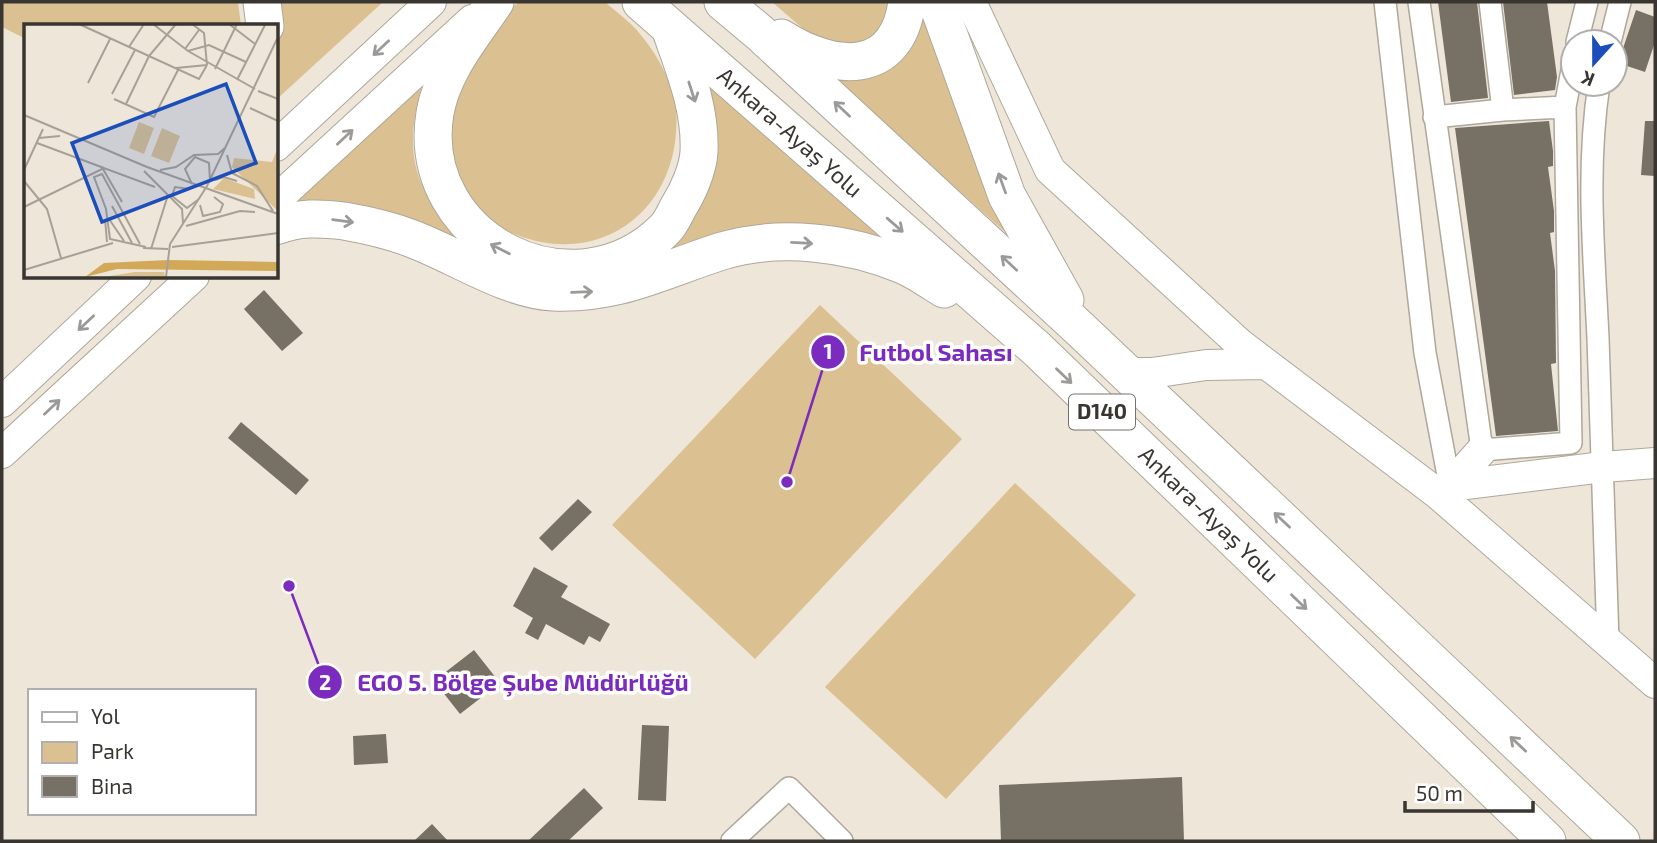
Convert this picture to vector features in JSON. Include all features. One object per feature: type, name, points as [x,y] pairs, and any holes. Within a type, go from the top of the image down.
[{"type":"highway","points":[[262,2],[265,24]]},
{"type":"highway","points":[[493,2],[450,70],[435,112],[436,165],[446,192],[462,219],[486,242],[518,258],[550,268],[590,268],[634,254],[666,228],[686,194],[699,153],[695,101],[669,27]]},
{"type":"highway","name":"Ankara-Ayaş Yolu","points":[[641,2],[1037,349],[1547,841]]},
{"type":"highway","points":[[724,2],[800,50],[845,62],[864,61],[881,54],[895,41],[904,20],[907,2]]},
{"type":"highway","name":"Ankara-Ayaş Yolu","points":[[724,2],[1080,329],[1621,841]]},
{"type":"highway","points":[[952,6],[1007,196],[1080,329]]},
{"type":"highway","points":[[278,225],[319,218],[372,225],[411,238],[495,276],[550,292],[590,292],[621,287],[723,251],[760,243],[803,242],[852,249],[904,265],[1037,349]]},
{"type":"street","points":[[278,144],[431,2]]},
{"type":"street","points":[[278,198],[493,2]]},
{"type":"street","points":[[1385,2],[1425,353],[1445,490]]},
{"type":"street","points":[[1419,2],[1482,450]]},
{"type":"street","points":[[1490,2],[1503,110]]},
{"type":"street","points":[[1573,2],[1577,28]]},
{"type":"street","points":[[1580,28],[1587,2]]},
{"type":"street","points":[[1614,28],[1620,2]]},
{"type":"street","points":[[952,6],[1050,170],[1240,344],[1445,490],[1655,683]]},
{"type":"street","points":[[1445,490],[1482,450],[1571,443],[1568,98]]},
{"type":"street","points":[[1598,98],[1591,179],[1608,641]]},
{"type":"street","points":[[1434,117],[1566,107]]},
{"type":"street","points":[[2,402],[134,278]]},
{"type":"street","points":[[2,453],[192,278]]},
{"type":"street","points":[[1127,373],[1152,373],[1206,365],[1266,364]]},
{"type":"street","points":[[1445,490],[1603,467],[1655,463]]},
{"type":"street","points":[[732,841],[789,788],[842,841]]},
{"type":"green space","points":[[2,2],[238,2],[241,24],[24,24],[24,38],[2,27]]},
{"type":"green space","points":[[272,2],[383,2],[278,98],[278,24],[276,24]]},
{"type":"green space","points":[[519,2],[605,2],[645,40],[663,68],[672,90],[676,116],[675,143],[668,171],[656,195],[640,214],[620,230],[597,239],[572,244],[545,243],[517,235],[495,225],[475,211],[465,198],[459,183],[443,122],[491,25]]},
{"type":"green space","points":[[772,2],[893,2],[881,32],[868,41],[830,46],[808,33]]},
{"type":"green space","points":[[922,2],[1013,239],[829,74]]},
{"type":"green space","points":[[694,67],[895,246],[774,226],[741,227],[655,253],[686,203]]},
{"type":"green space","points":[[426,72],[414,126],[413,143],[419,178],[427,194],[446,217],[507,262],[357,206],[323,200],[281,206]]},
{"type":"green space","points":[[820,305],[962,439],[755,659],[612,525]]},
{"type":"green space","points":[[1015,483],[1136,595],[946,799],[825,687]]},
{"type":"building","points":[[1438,2],[1477,2],[1488,98],[1451,102]]},
{"type":"building","points":[[1503,2],[1547,2],[1557,77],[1555,90],[1514,95]]},
{"type":"building","points":[[1636,10],[1655,17],[1655,42],[1645,72],[1629,67],[1629,31]]},
{"type":"building","points":[[1549,121],[1553,151],[1553,166],[1548,167],[1554,211],[1554,232],[1550,233],[1555,271],[1556,363],[1551,364],[1558,431],[1496,436],[1455,128]]},
{"type":"building","points":[[1645,121],[1655,121],[1655,176],[1641,175]]},
{"type":"building","points":[[264,290],[303,333],[282,351],[244,309]]},
{"type":"building","points":[[241,422],[309,480],[296,495],[228,438]]},
{"type":"building","points":[[578,499],[592,512],[552,551],[539,538]]},
{"type":"building","points":[[534,567],[568,586],[561,597],[610,624],[600,642],[589,636],[584,645],[546,624],[538,640],[525,633],[533,618],[513,606]]},
{"type":"building","points":[[474,650],[500,683],[460,714],[434,681]]},
{"type":"building","points":[[642,725],[669,726],[666,801],[638,800]]},
{"type":"building","points":[[386,734],[388,763],[354,765],[353,736]]},
{"type":"building","points":[[1182,777],[1184,841],[1001,841],[999,785]]},
{"type":"building","points":[[584,788],[603,808],[568,841],[528,841]]},
{"type":"building","points":[[432,824],[448,841],[414,841]]},
{"type":"place","name":"Futbol Sahası","points":[[787,482]]},
{"type":"place","name":"EGO 5. Bölge Şube Müdürlüğü","points":[[289,586]]}]
